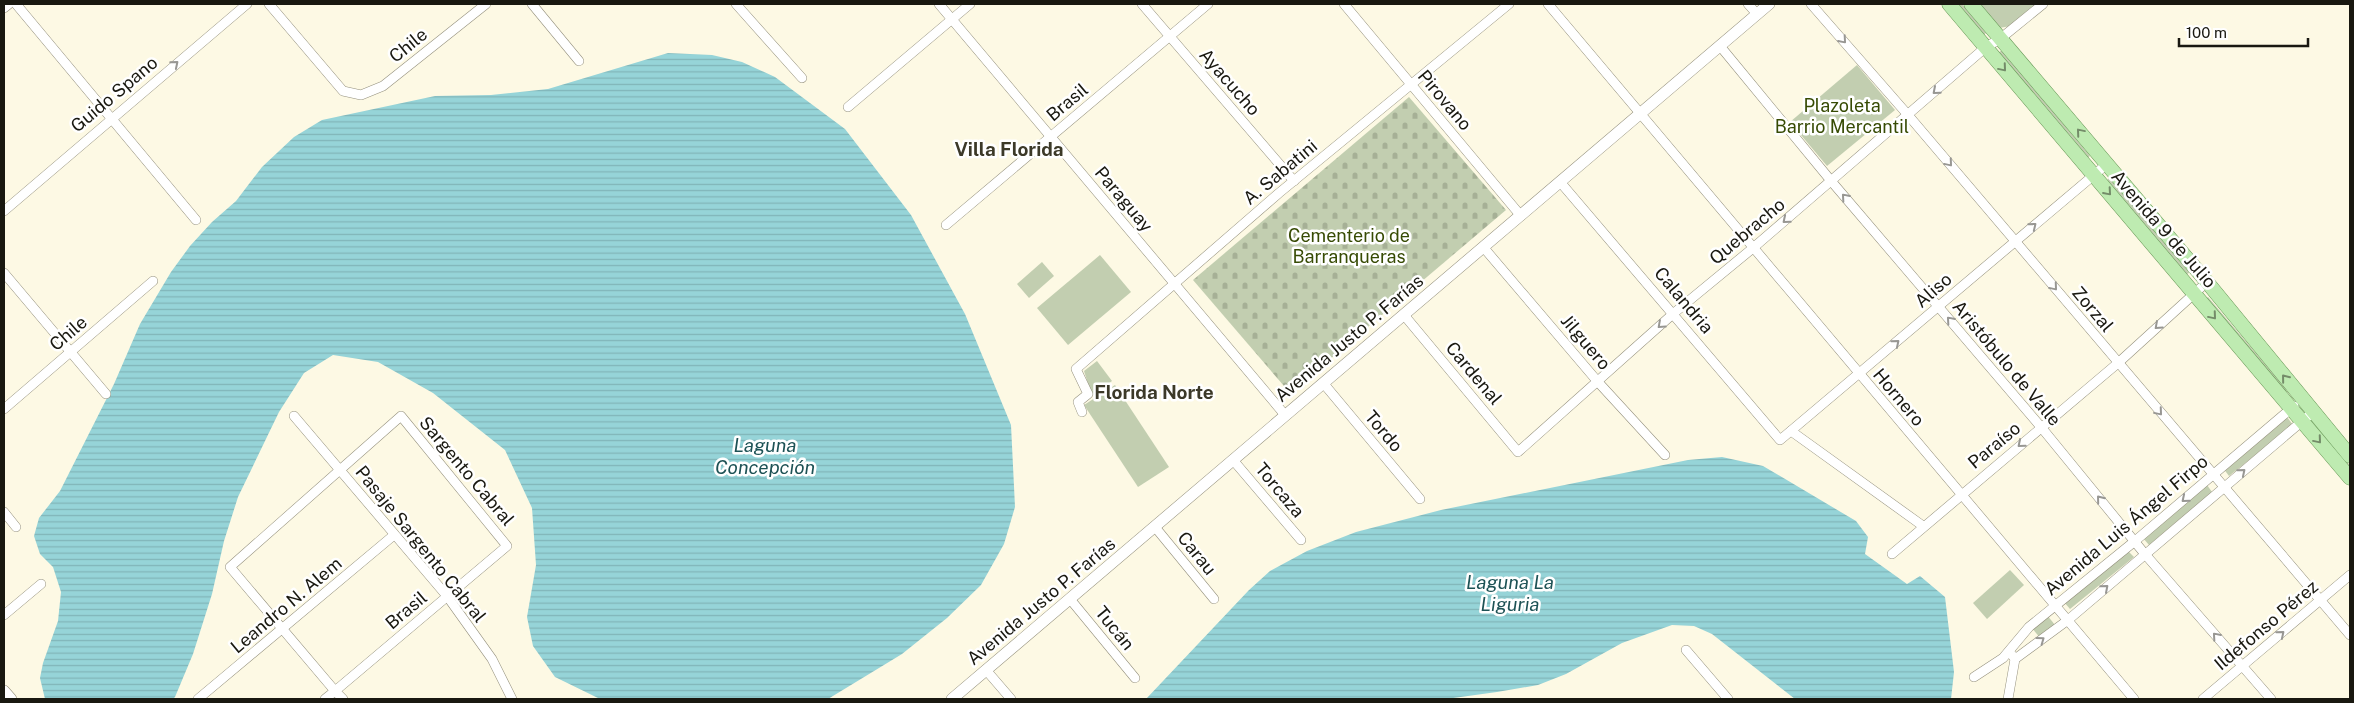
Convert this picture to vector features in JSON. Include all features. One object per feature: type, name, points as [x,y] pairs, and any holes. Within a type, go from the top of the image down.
[{"type":"main road","name":"Avenida 9 de Julio","points":[[1949,4],[2291,409],[2308,416],[2350,456]]},
{"type":"main road","name":"Avenida 9 de Julio","points":[[1971,4],[2207,282],[2302,400],[2308,416],[2350,478]]},
{"type":"street","points":[[4,8],[9,4]]},
{"type":"street","points":[[16,4],[196,220]]},
{"type":"street","name":"Guido Spano","points":[[4,210],[247,4]]},
{"type":"street","name":"Chile","points":[[269,4],[343,90],[361,95],[383,86],[486,4]]},
{"type":"street","points":[[532,4],[579,61]]},
{"type":"street","points":[[736,4],[802,78]]},
{"type":"street","name":"Paraguay","points":[[939,4],[1285,414]]},
{"type":"street","points":[[848,107],[970,4]]},
{"type":"street","name":"Ayacucho","points":[[1142,4],[1294,181]]},
{"type":"street","name":"Brasil","points":[[946,225],[1208,4]]},
{"type":"street","name":"Pirovano","points":[[1344,4],[1522,216]]},
{"type":"street","name":"A. Sabatini","points":[[1082,412],[1078,402],[1088,394],[1076,369],[1294,181],[1509,4]]},
{"type":"street","name":"Hornero","points":[[1548,4],[1858,374],[2134,699]]},
{"type":"street","points":[[1748,4],[1757,14]]},
{"type":"street","name":"Avenida Justo P. Farías","points":[[952,699],[1769,4]]},
{"type":"street","name":"Zorzal","points":[[1811,4],[1908,115],[2350,635]]},
{"type":"street","name":"Quebracho","points":[[1518,452],[1674,313],[1832,182],[1986,47],[2000,39],[2044,4]]},
{"type":"street","name":"Aristóbulo de Valle","points":[[1720,46],[1832,182],[2041,427],[2144,554],[2271,699]]},
{"type":"street","name":"Aliso","points":[[1780,440],[2107,164]]},
{"type":"street","name":"Calandria","points":[[1561,182],[1780,440]]},
{"type":"street","name":"Jilguero","points":[[1484,248],[1598,382],[1665,455]]},
{"type":"street","points":[[4,273],[106,394]]},
{"type":"street","name":"Chile","points":[[4,409],[153,281]]},
{"type":"street","name":"Paraíso","points":[[1892,554],[2118,363],[2207,282]]},
{"type":"street","name":"Cardenal","points":[[1404,315],[1518,452]]},
{"type":"street","name":"Tordo","points":[[1324,384],[1420,499]]},
{"type":"street","name":"Avenida Luis Ángel Firpo","points":[[2012,655],[2029,627],[2302,400]]},
{"type":"street","name":"Pasaje Sargento Cabral","points":[[294,416],[447,596],[492,659],[512,699]]},
{"type":"street","name":"Sargento Cabral","points":[[341,470],[401,416],[508,546]]},
{"type":"street","name":"Avenida Luis Ángel Firpo","points":[[1974,677],[2068,620],[2308,416]]},
{"type":"street","points":[[1791,431],[1923,526]]},
{"type":"street","name":"Torcaza","points":[[1234,460],[1301,540]]},
{"type":"street","points":[[341,470],[230,567],[343,699]]},
{"type":"street","points":[[4,512],[16,527]]},
{"type":"street","name":"Carau","points":[[1155,527],[1214,599]]},
{"type":"street","name":"Leandro N. Alem","points":[[198,699],[394,535]]},
{"type":"street","name":"Brasil","points":[[326,699],[508,546]]},
{"type":"street","name":"Ildefonso Pérez","points":[[2203,699],[2350,575]]},
{"type":"street","points":[[4,615],[41,584]]},
{"type":"street","name":"Tucán","points":[[1070,599],[1134,678]]},
{"type":"street","points":[[1686,650],[1725,696],[1714,699]]},
{"type":"street","points":[[2008,699],[2012,655]]},
{"type":"street","points":[[986,670],[1011,699]]},
{"type":"street","points":[[4,691],[11,699]]},
{"type":"green space","points":[[1955,4],[1962,4],[1986,33],[1982,37]]},
{"type":"green space","points":[[1978,4],[2037,4],[2011,26],[1999,28]]},
{"type":"green space","points":[[2002,50],[2090,156],[2086,159],[1997,54]]},
{"type":"green space","name":"Plazoleta Barrio Mercantil","points":[[1857,65],[1895,110],[1827,166],[1790,122]]},
{"type":"green space","name":"Cementerio de Barranqueras","points":[[1409,97],[1506,210],[1290,393],[1193,280]]},
{"type":"green space","points":[[2110,177],[2190,272],[2186,275],[2106,181]]},
{"type":"green space","points":[[1100,255],[1131,292],[1068,345],[1037,308]]},
{"type":"green space","points":[[1042,262],[1054,276],[1029,298],[1017,284]]},
{"type":"green space","points":[[2208,297],[2287,390],[2284,392],[2206,299]]},
{"type":"green space","points":[[1097,361],[1112,381],[1092,396],[1084,371]]},
{"type":"green space","points":[[1115,385],[1169,467],[1138,487],[1084,405]]},
{"type":"green space","points":[[2287,417],[2293,425],[2229,476],[2223,468]]},
{"type":"green space","points":[[2207,485],[2212,492],[2149,545],[2143,538]]},
{"type":"green space","points":[[2128,551],[2134,557],[2070,609],[2064,602]]},
{"type":"green space","points":[[2010,570],[2024,585],[1987,619],[1973,603]]},
{"type":"green space","points":[[2047,615],[2055,625],[2040,638],[2032,628]]},
{"type":"water","name":"Laguna Concepción","points":[[668,53],[712,55],[742,62],[775,77],[845,129],[911,215],[965,314],[1011,425],[1015,507],[1004,544],[981,585],[947,618],[902,654],[828,699],[600,699],[555,677],[533,646],[527,617],[536,565],[532,508],[505,450],[433,393],[378,362],[333,355],[304,373],[279,412],[238,497],[224,541],[212,594],[193,654],[175,697],[173,699],[45,699],[40,678],[43,663],[58,621],[61,592],[53,567],[40,554],[34,536],[39,518],[60,491],[114,384],[140,324],[171,272],[190,246],[212,222],[236,201],[262,167],[294,137],[322,120],[435,96],[491,95],[548,89]]},
{"type":"water","name":"Laguna La Liguria","points":[[1722,457],[1763,466],[1856,521],[1868,537],[1865,554],[1907,584],[1920,576],[1945,597],[1954,672],[1951,699],[1795,699],[1712,634],[1694,626],[1672,625],[1622,643],[1566,674],[1538,685],[1497,692],[1446,699],[1146,699],[1249,590],[1270,571],[1307,551],[1356,532],[1441,510],[1688,460]]},
{"type":"district","name":"Villa Florida","points":[[1009,149]]},
{"type":"district","name":"Florida Norte","points":[[1154,392]]}]
